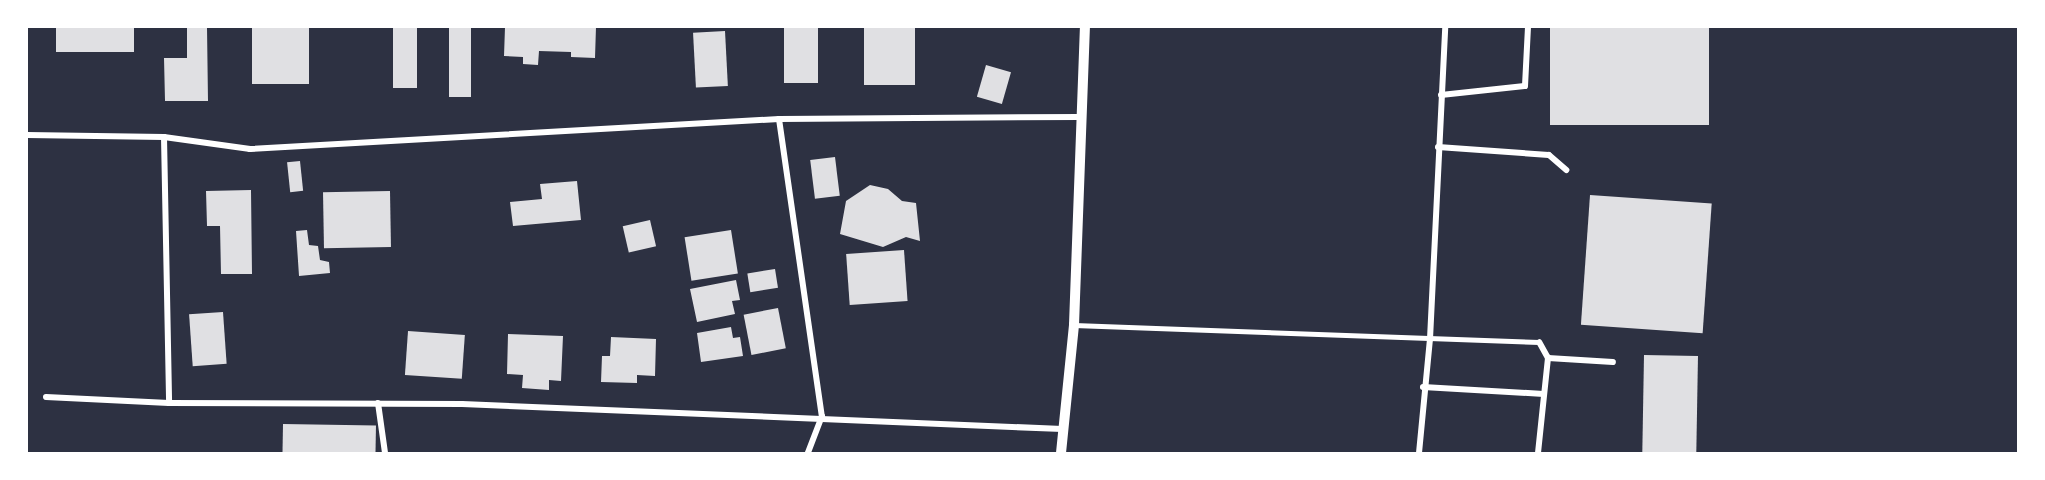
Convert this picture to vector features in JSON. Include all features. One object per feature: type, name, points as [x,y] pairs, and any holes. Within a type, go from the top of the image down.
[{"type":"street","points":[[1061,453],[1074,324],[1085,27]]},
{"type":"street","points":[[1419,453],[1423,387],[1430,339],[1445,27]]},
{"type":"street","points":[[1441,95],[1525,86],[1528,27]]},
{"type":"street","points":[[27,135],[165,137],[250,148],[778,119],[1080,117]]},
{"type":"street","points":[[778,119],[822,416],[808,453]]},
{"type":"street","points":[[165,137],[169,403]]},
{"type":"street","points":[[1438,147],[1549,155],[1566,170]]},
{"type":"street","points":[[1538,453],[1548,358],[1539,342]]},
{"type":"street","points":[[1548,358],[1613,362]]},
{"type":"street","points":[[1423,387],[1544,394]]},
{"type":"street","points":[[46,397],[169,403],[378,403],[822,416],[1062,429]]},
{"type":"street","points":[[378,403],[385,453]]},
{"type":"lane","points":[[1074,324],[1539,342]]},
{"type":"building","points":[[56,27],[134,27],[134,52],[56,52]]},
{"type":"building","points":[[187,27],[207,27],[208,101],[165,101],[164,58],[187,58]]},
{"type":"building","points":[[252,27],[309,27],[309,84],[252,84]]},
{"type":"building","points":[[393,27],[417,27],[417,88],[393,88]]},
{"type":"building","points":[[449,27],[471,27],[471,97],[449,97]]},
{"type":"building","points":[[505,27],[596,27],[595,58],[571,57],[571,52],[539,51],[538,65],[523,64],[523,57],[504,56]]},
{"type":"building","points":[[784,27],[818,27],[818,83],[784,83]]},
{"type":"building","points":[[864,27],[915,27],[915,85],[864,85]]},
{"type":"building","points":[[1550,27],[1709,27],[1709,125],[1550,125]]},
{"type":"building","points":[[725,31],[728,86],[696,88],[693,33]]},
{"type":"building","points":[[986,65],[1011,72],[1002,104],[977,97]]},
{"type":"building","points":[[835,157],[840,196],[815,199],[810,160]]},
{"type":"building","points":[[300,161],[303,191],[290,192],[287,162]]},
{"type":"building","points":[[577,181],[581,220],[513,226],[510,202],[542,199],[540,184]]},
{"type":"building","points":[[870,185],[888,189],[902,201],[916,203],[920,241],[906,237],[883,247],[840,234],[846,201]]},
{"type":"building","points":[[251,190],[252,274],[221,274],[220,226],[207,226],[206,191]]},
{"type":"building","points":[[390,191],[391,247],[324,248],[323,192]]},
{"type":"building","points":[[1590,195],[1712,204],[1703,333],[1581,325]]},
{"type":"building","points":[[650,220],[656,246],[629,253],[623,226]]},
{"type":"building","points":[[307,230],[309,245],[318,246],[320,260],[329,262],[330,273],[299,276],[296,231]]},
{"type":"building","points":[[731,230],[738,273],[691,281],[685,237]]},
{"type":"building","points":[[904,250],[908,301],[850,305],[846,254]]},
{"type":"building","points":[[775,269],[778,288],[750,292],[747,273]]},
{"type":"building","points":[[736,280],[740,300],[732,301],[735,314],[697,322],[690,289]]},
{"type":"building","points":[[778,308],[786,348],[751,355],[744,315]]},
{"type":"building","points":[[223,312],[227,364],[193,366],[189,314]]},
{"type":"building","points":[[731,327],[733,338],[740,337],[743,356],[701,362],[697,333]]},
{"type":"building","points":[[408,331],[465,335],[462,379],[405,375]]},
{"type":"building","points":[[508,334],[563,336],[561,381],[549,380],[549,390],[522,388],[523,375],[507,374]]},
{"type":"building","points":[[611,337],[656,339],[655,376],[637,375],[637,383],[601,382],[602,356],[610,356]]},
{"type":"building","points":[[1644,355],[1698,356],[1696,453],[1642,453]]},
{"type":"building","points":[[283,424],[376,426],[376,453],[282,453]]}]
